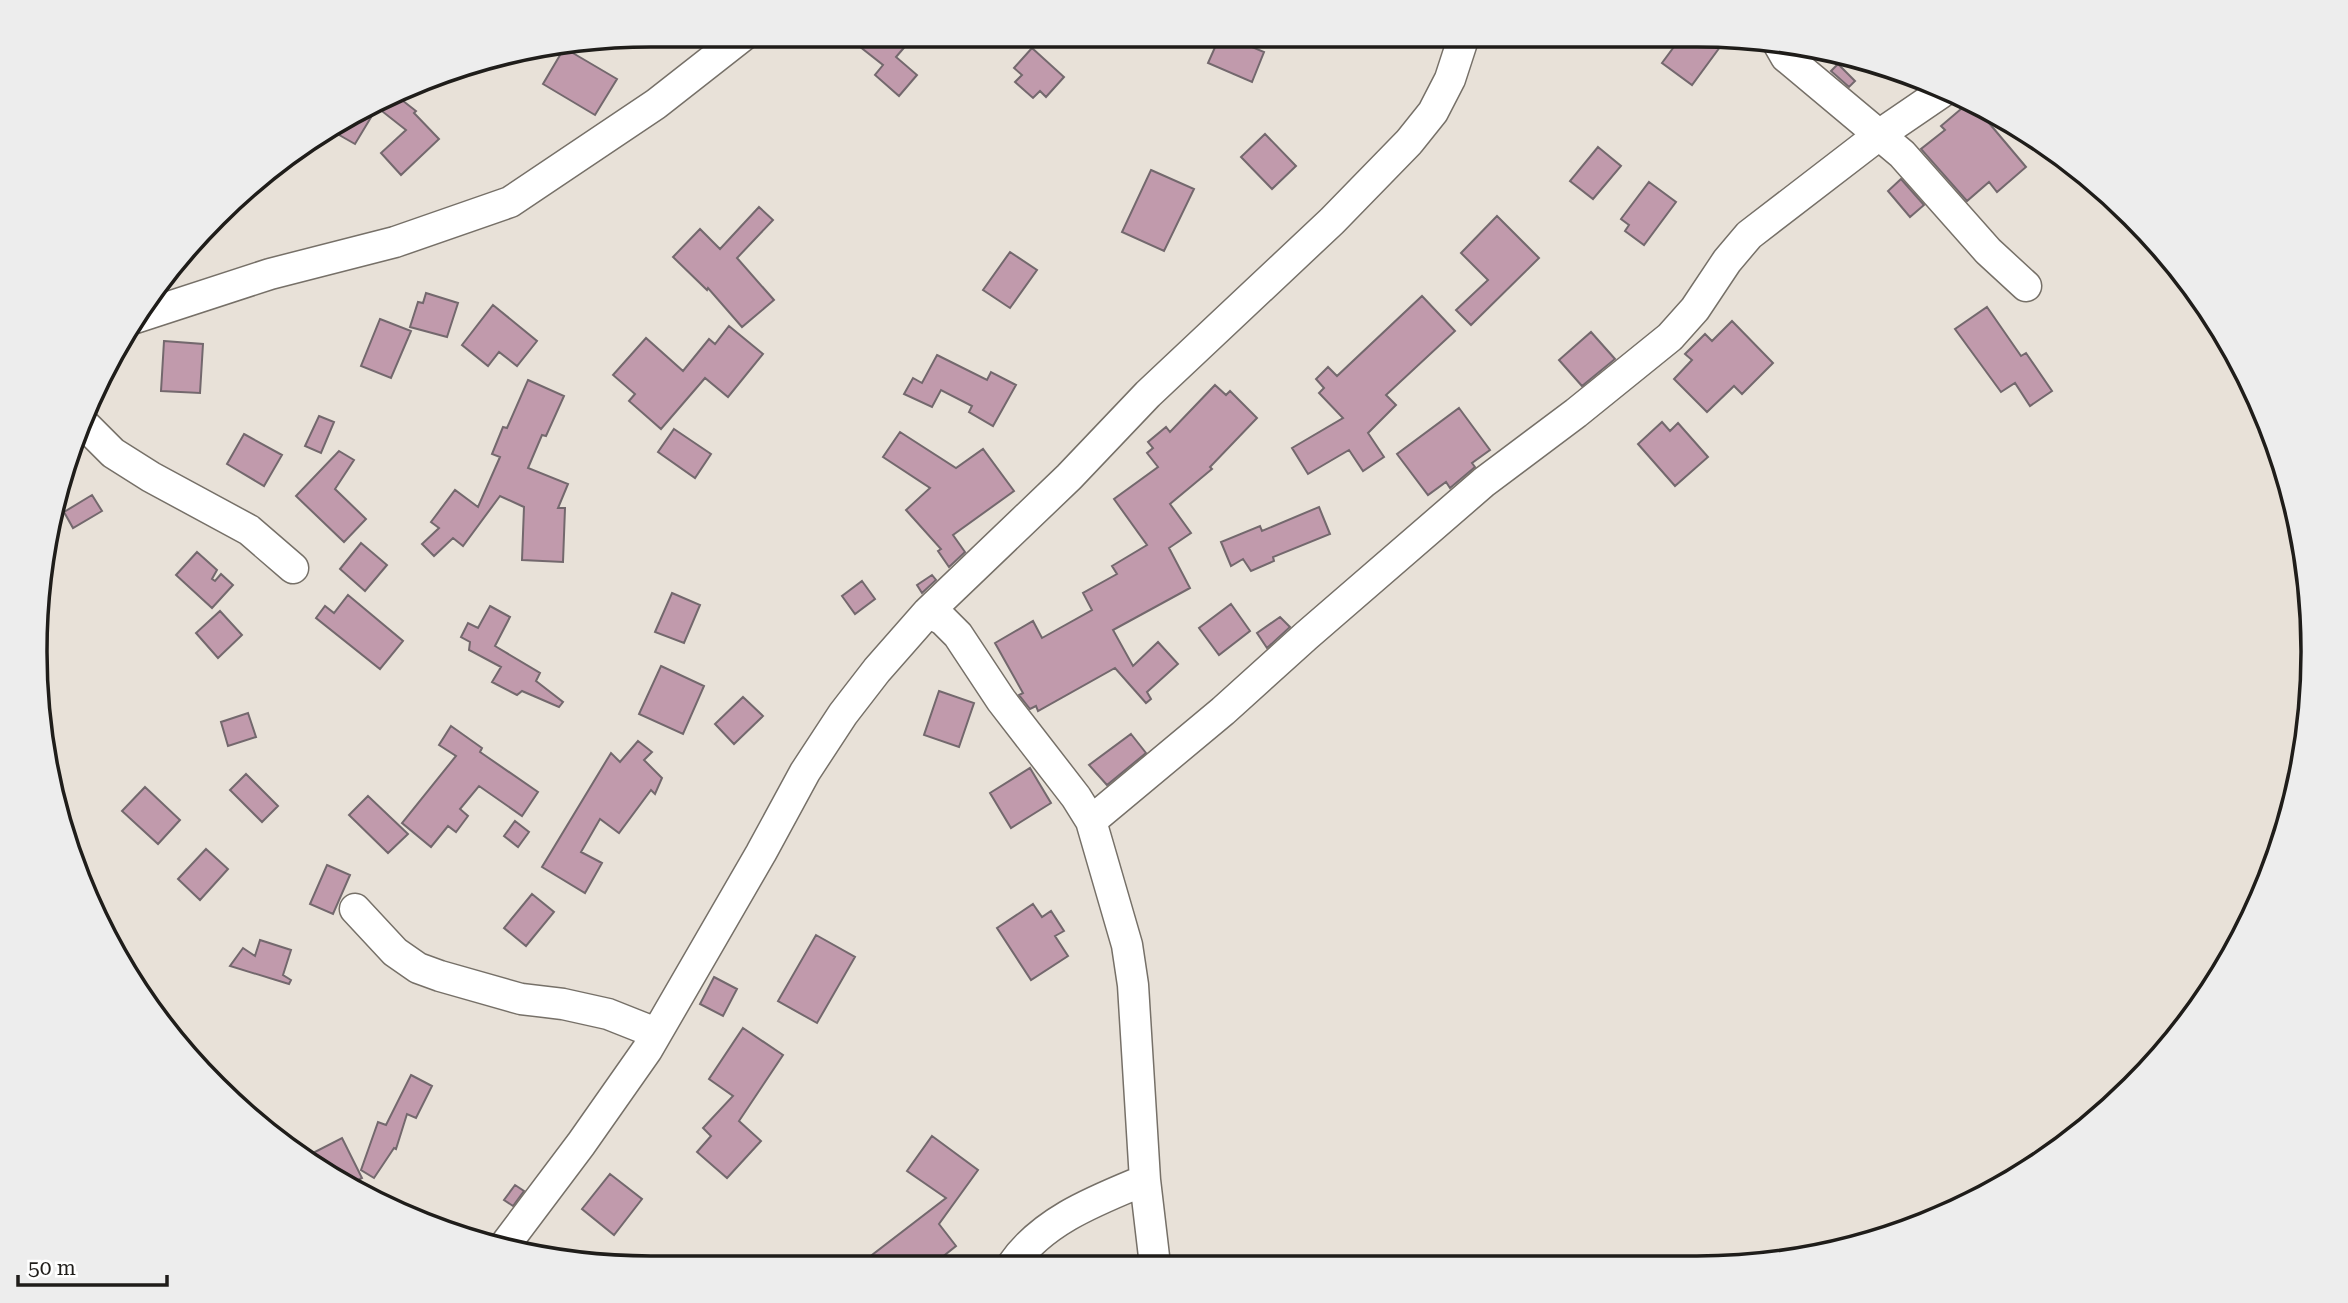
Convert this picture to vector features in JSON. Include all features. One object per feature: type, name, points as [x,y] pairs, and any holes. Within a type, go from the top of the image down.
[{"type":"street","points":[[152,312],[270,274],[395,242],[510,202],[656,104],[711,47]]},
{"type":"street","points":[[510,1238],[581,1144],[656,1033],[805,772],[843,714],[877,670],[928,612],[1069,477],[1148,394],[1332,221],[1409,142],[1433,112],[1450,79],[1461,47]]},
{"type":"street","points":[[1784,54],[1902,154],[1988,251],[2026,286]]},
{"type":"street","points":[[1091,821],[1223,711],[1484,482],[1670,337],[1695,309],[1727,261],[1749,235],[1879,135],[1935,96]]},
{"type":"street","points":[[89,429],[113,453],[150,477],[249,530],[293,568]]},
{"type":"street","points":[[928,612],[943,620],[958,635],[1001,700],[1076,797],[1091,821],[1127,945],[1133,985],[1145,1180],[1154,1256]]},
{"type":"street","points":[[355,909],[396,952],[418,968],[521,999],[563,1004],[608,1014],[656,1033]]},
{"type":"street","points":[[1018,1256],[1046,1231],[1084,1205],[1145,1180]]},
{"type":"building","points":[[860,47],[905,47],[896,57],[917,75],[899,96],[875,75],[883,65]]},
{"type":"building","points":[[1215,47],[1252,47],[1264,52],[1252,82],[1208,63]]},
{"type":"building","points":[[1674,47],[1719,48],[1692,85],[1662,63]]},
{"type":"building","points":[[1032,48],[1064,77],[1046,97],[1040,91],[1033,98],[1015,82],[1022,75],[1014,68]]},
{"type":"building","points":[[572,52],[617,79],[595,115],[543,84],[561,54]]},
{"type":"building","points":[[1839,65],[1855,81],[1849,87],[1831,71]]},
{"type":"building","points":[[403,101],[416,111],[414,113],[439,139],[401,175],[381,153],[406,130],[382,111]]},
{"type":"building","points":[[1961,109],[1964,110],[1989,123],[2026,167],[1997,192],[1989,182],[1967,201],[1921,149],[1945,130],[1941,126]]},
{"type":"building","points":[[372,116],[355,144],[339,135]]},
{"type":"building","points":[[1265,134],[1296,166],[1272,189],[1241,157]]},
{"type":"building","points":[[1598,147],[1621,166],[1593,199],[1570,181]]},
{"type":"building","points":[[1151,170],[1194,189],[1164,251],[1122,232]]},
{"type":"building","points":[[1901,179],[1924,205],[1910,217],[1888,191]]},
{"type":"building","points":[[1649,182],[1676,202],[1644,245],[1625,231],[1629,225],[1621,219]]},
{"type":"building","points":[[759,207],[773,220],[737,258],[774,300],[742,327],[708,288],[707,290],[673,257],[700,229],[720,249]]},
{"type":"building","points":[[1497,216],[1539,258],[1471,325],[1456,310],[1488,280],[1461,253]]},
{"type":"building","points":[[1010,252],[1037,270],[1010,308],[983,290]]},
{"type":"building","points":[[426,293],[458,303],[447,337],[410,327],[418,302],[423,303]]},
{"type":"building","points":[[1422,296],[1455,331],[1386,395],[1396,405],[1368,433],[1384,457],[1363,471],[1349,450],[1308,474],[1292,448],[1343,418],[1319,393],[1324,388],[1316,379],[1328,367],[1337,376]]},
{"type":"building","points":[[493,305],[537,341],[517,366],[499,352],[488,366],[462,345]]},
{"type":"building","points":[[1987,307],[2021,356],[2026,353],[2052,391],[2030,406],[2015,383],[2001,392],[1955,329]]},
{"type":"building","points":[[380,319],[411,331],[391,378],[361,366]]},
{"type":"building","points":[[1732,321],[1773,363],[1742,394],[1734,386],[1707,412],[1674,379],[1692,360],[1685,354],[1705,334],[1712,341]]},
{"type":"building","points":[[729,326],[763,354],[728,397],[705,378],[661,429],[629,401],[635,394],[613,375],[646,338],[683,371],[709,339],[715,344]]},
{"type":"building","points":[[1591,332],[1615,359],[1582,386],[1559,360]]},
{"type":"building","points":[[164,341],[203,344],[200,393],[161,391]]},
{"type":"building","points":[[937,355],[987,380],[991,372],[1016,385],[993,426],[969,412],[972,406],[941,390],[932,407],[904,394],[913,378],[922,383]]},
{"type":"building","points":[[528,380],[564,396],[546,436],[542,435],[528,468],[568,484],[558,508],[565,508],[563,562],[522,560],[524,507],[500,496],[463,546],[453,538],[434,556],[422,544],[439,528],[431,522],[455,490],[478,507],[500,457],[492,454],[503,427],[507,428]]},
{"type":"building","points":[[1215,385],[1226,395],[1230,391],[1257,418],[1210,467],[1212,469],[1170,504],[1191,533],[1169,548],[1190,588],[1113,630],[1133,666],[1158,642],[1178,664],[1147,692],[1151,699],[1146,703],[1115,668],[1038,711],[1036,706],[1030,709],[1019,695],[1023,693],[995,643],[1033,621],[1042,638],[1092,610],[1083,593],[1117,574],[1112,566],[1147,545],[1114,499],[1158,467],[1147,453],[1153,448],[1148,442],[1166,427],[1170,432]]},
{"type":"building","points":[[1459,408],[1490,450],[1472,463],[1475,467],[1450,488],[1446,482],[1428,495],[1397,454]]},
{"type":"building","points":[[319,416],[334,422],[321,453],[305,446]]},
{"type":"building","points":[[1662,422],[1670,431],[1678,423],[1708,457],[1675,486],[1638,444]]},
{"type":"building","points":[[674,429],[711,454],[695,478],[658,452]]},
{"type":"building","points":[[900,432],[956,468],[983,449],[1014,491],[953,535],[965,552],[949,567],[938,551],[941,549],[906,510],[930,488],[883,457]]},
{"type":"building","points":[[244,434],[282,455],[264,486],[227,464]]},
{"type":"building","points":[[339,451],[354,460],[335,489],[366,519],[344,542],[296,496]]},
{"type":"building","points":[[92,495],[102,511],[73,528],[64,512]]},
{"type":"building","points":[[1319,507],[1330,534],[1273,557],[1274,561],[1251,571],[1243,559],[1231,566],[1221,542],[1260,526],[1262,531]]},
{"type":"building","points":[[361,543],[387,565],[365,591],[340,569]]},
{"type":"building","points":[[197,552],[217,570],[212,579],[215,581],[221,574],[233,585],[212,608],[176,575]]},
{"type":"building","points":[[932,575],[936,580],[922,593],[917,585]]},
{"type":"building","points":[[862,581],[875,599],[855,614],[842,596]]},
{"type":"building","points":[[672,593],[700,605],[684,643],[655,632]]},
{"type":"building","points":[[348,595],[403,641],[380,669],[316,618],[325,606],[334,613]]},
{"type":"building","points":[[1231,604],[1250,631],[1219,655],[1199,628]]},
{"type":"building","points":[[490,606],[510,617],[495,646],[540,673],[536,681],[563,702],[559,707],[522,691],[517,695],[492,682],[501,667],[469,650],[470,642],[461,637],[468,623],[478,628]]},
{"type":"building","points":[[220,611],[242,635],[218,658],[196,633]]},
{"type":"building","points":[[1280,617],[1290,627],[1267,648],[1257,633]]},
{"type":"building","points":[[661,666],[704,686],[683,734],[639,714]]},
{"type":"building","points":[[939,691],[974,703],[959,747],[924,735]]},
{"type":"building","points":[[743,697],[763,716],[734,744],[715,724]]},
{"type":"building","points":[[248,713],[256,737],[228,746],[221,722]]},
{"type":"building","points":[[451,726],[482,748],[480,752],[538,792],[522,816],[479,786],[460,809],[468,816],[456,832],[448,826],[431,847],[402,823],[456,756],[439,745]]},
{"type":"building","points":[[1131,734],[1146,753],[1107,785],[1089,765]]},
{"type":"building","points":[[638,741],[652,752],[644,760],[662,778],[655,794],[651,790],[619,833],[600,819],[581,852],[602,863],[585,893],[542,867],[611,753],[620,762]]},
{"type":"building","points":[[1030,768],[1051,803],[1011,828],[990,793]]},
{"type":"building","points":[[246,774],[278,806],[262,822],[230,790]]},
{"type":"building","points":[[145,787],[180,820],[158,844],[122,811]]},
{"type":"building","points":[[368,796],[408,834],[388,853],[349,815]]},
{"type":"building","points":[[515,821],[529,832],[518,847],[504,836]]},
{"type":"building","points":[[206,849],[228,869],[200,900],[178,879]]},
{"type":"building","points":[[327,865],[350,875],[333,914],[310,904]]},
{"type":"building","points":[[532,894],[554,912],[526,946],[504,928]]},
{"type":"building","points":[[1033,904],[1042,917],[1051,911],[1064,931],[1055,936],[1068,956],[1031,980],[997,928]]},
{"type":"building","points":[[816,935],[855,957],[817,1023],[778,1001]]},
{"type":"building","points":[[260,940],[291,950],[283,975],[291,980],[289,984],[230,966],[243,948],[255,956]]},
{"type":"building","points":[[714,977],[737,989],[723,1016],[700,1004]]},
{"type":"building","points":[[743,1028],[783,1055],[739,1121],[761,1141],[727,1178],[697,1152],[711,1136],[703,1128],[733,1096],[709,1079]]},
{"type":"building","points":[[411,1075],[432,1086],[416,1118],[407,1114],[396,1149],[394,1148],[374,1178],[361,1170],[378,1122],[386,1125]]},
{"type":"building","points":[[932,1136],[978,1170],[939,1224],[956,1246],[944,1256],[872,1255],[946,1198],[907,1171]]},
{"type":"building","points":[[342,1138],[362,1178],[358,1180],[349,1175],[314,1152]]},
{"type":"building","points":[[610,1174],[642,1199],[614,1235],[582,1209]]},
{"type":"building","points":[[515,1185],[524,1191],[513,1206],[504,1200]]}]
